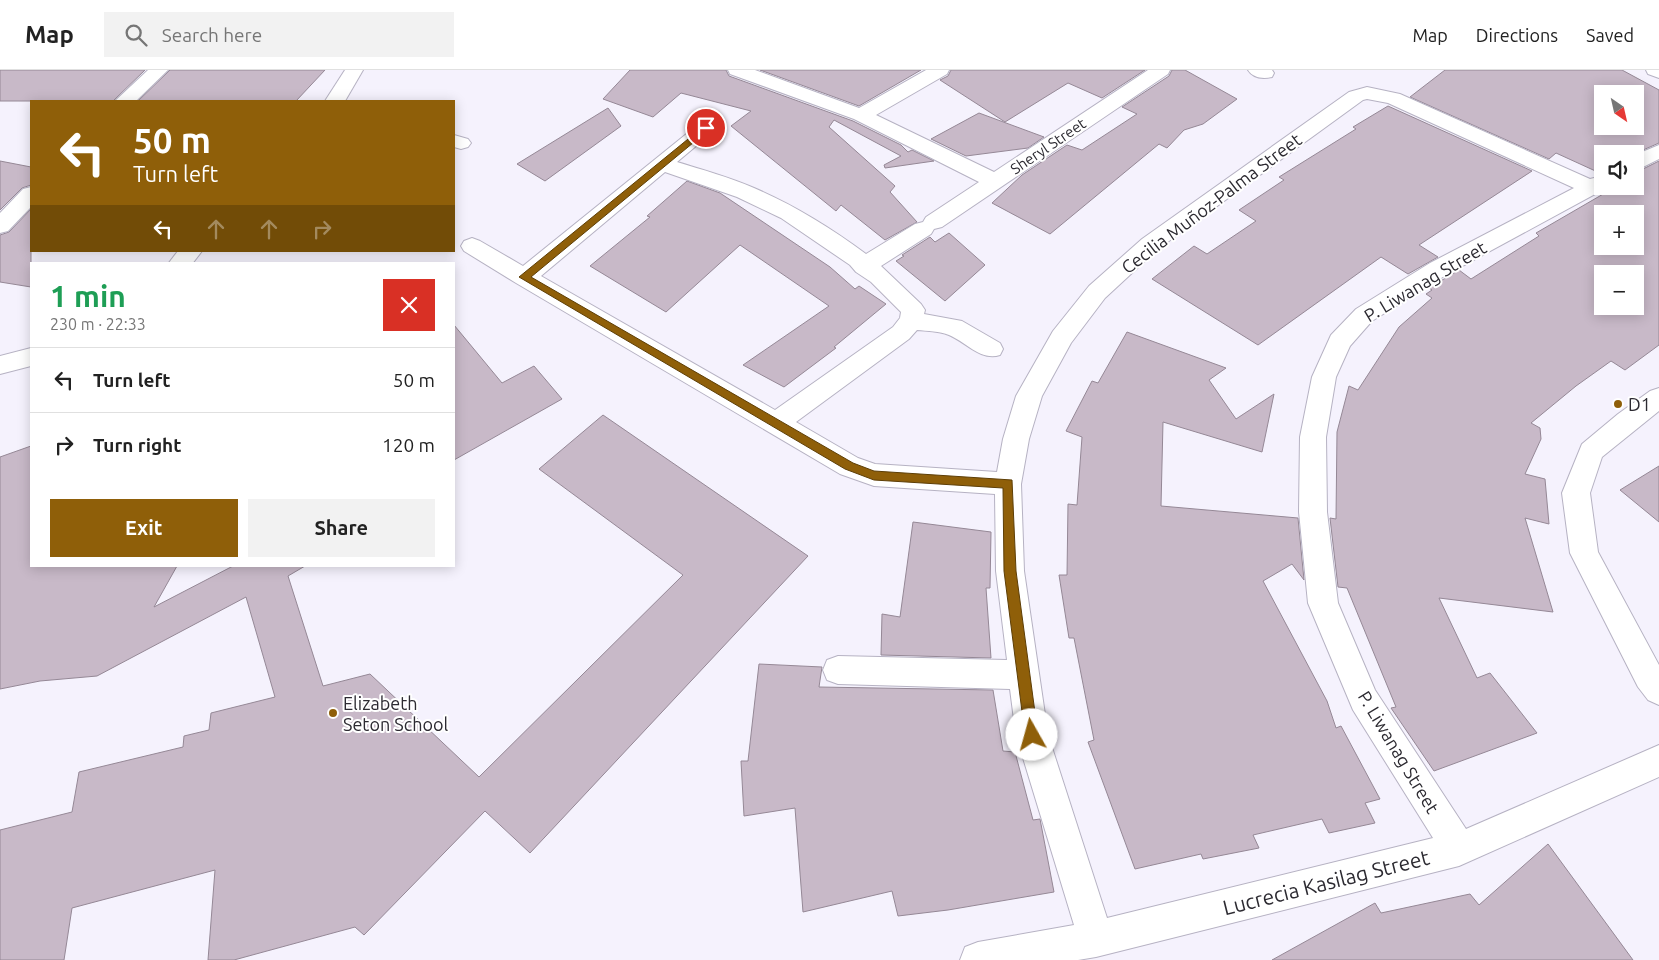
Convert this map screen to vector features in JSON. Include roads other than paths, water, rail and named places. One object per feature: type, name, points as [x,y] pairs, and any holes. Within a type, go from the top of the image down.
[{"type":"street","points":[[127,100],[159,70]]},
{"type":"street","points":[[335,100],[354,70]]},
{"type":"street","points":[[737,70],[860,115],[995,181]]},
{"type":"street","points":[[860,115],[940,70]]},
{"type":"street","name":"Sheryl Street","points":[[864,266],[1162,70]]},
{"type":"street","points":[[1655,70],[1659,72]]},
{"type":"street","name":"Cecilia Muñoz-Palma Street","points":[[1096,939],[1032,735],[1010,571],[1008,484],[1016,439],[1029,396],[1062,337],[1097,292],[1150,244],[1356,96],[1367,93],[1393,98],[1594,183]]},
{"type":"street","points":[[524,277],[706,128]]},
{"type":"street","points":[[1644,159],[1659,151]]},
{"type":"street","points":[[662,164],[746,193],[791,216],[842,248],[900,294],[913,310],[911,320],[901,333],[775,424]]},
{"type":"street","name":"P. Liwanag Street","points":[[1459,849],[1364,700],[1323,603],[1313,512],[1313,437],[1324,377],[1340,341],[1364,315],[1438,269],[1594,185]]},
{"type":"street","points":[[0,226],[30,195]]},
{"type":"street","points":[[472,246],[849,466],[874,475],[1008,484]]},
{"type":"street","points":[[182,262],[190,252]]},
{"type":"street","points":[[911,320],[954,327],[990,348]]},
{"type":"street","points":[[0,365],[30,357]]},
{"type":"street","points":[[1659,398],[1627,421],[1591,451],[1576,493],[1584,553],[1644,669],[1659,690]]},
{"type":"street","points":[[838,670],[1024,674]]},
{"type":"street","name":"Lucrecia Kasilag Street","points":[[978,960],[1096,939],[1459,849],[1659,760]]},
{"type":"place","name":"D1","points":[[1618,404]]},
{"type":"place","name":"Elizabeth Seton School","points":[[333,713]]}]
